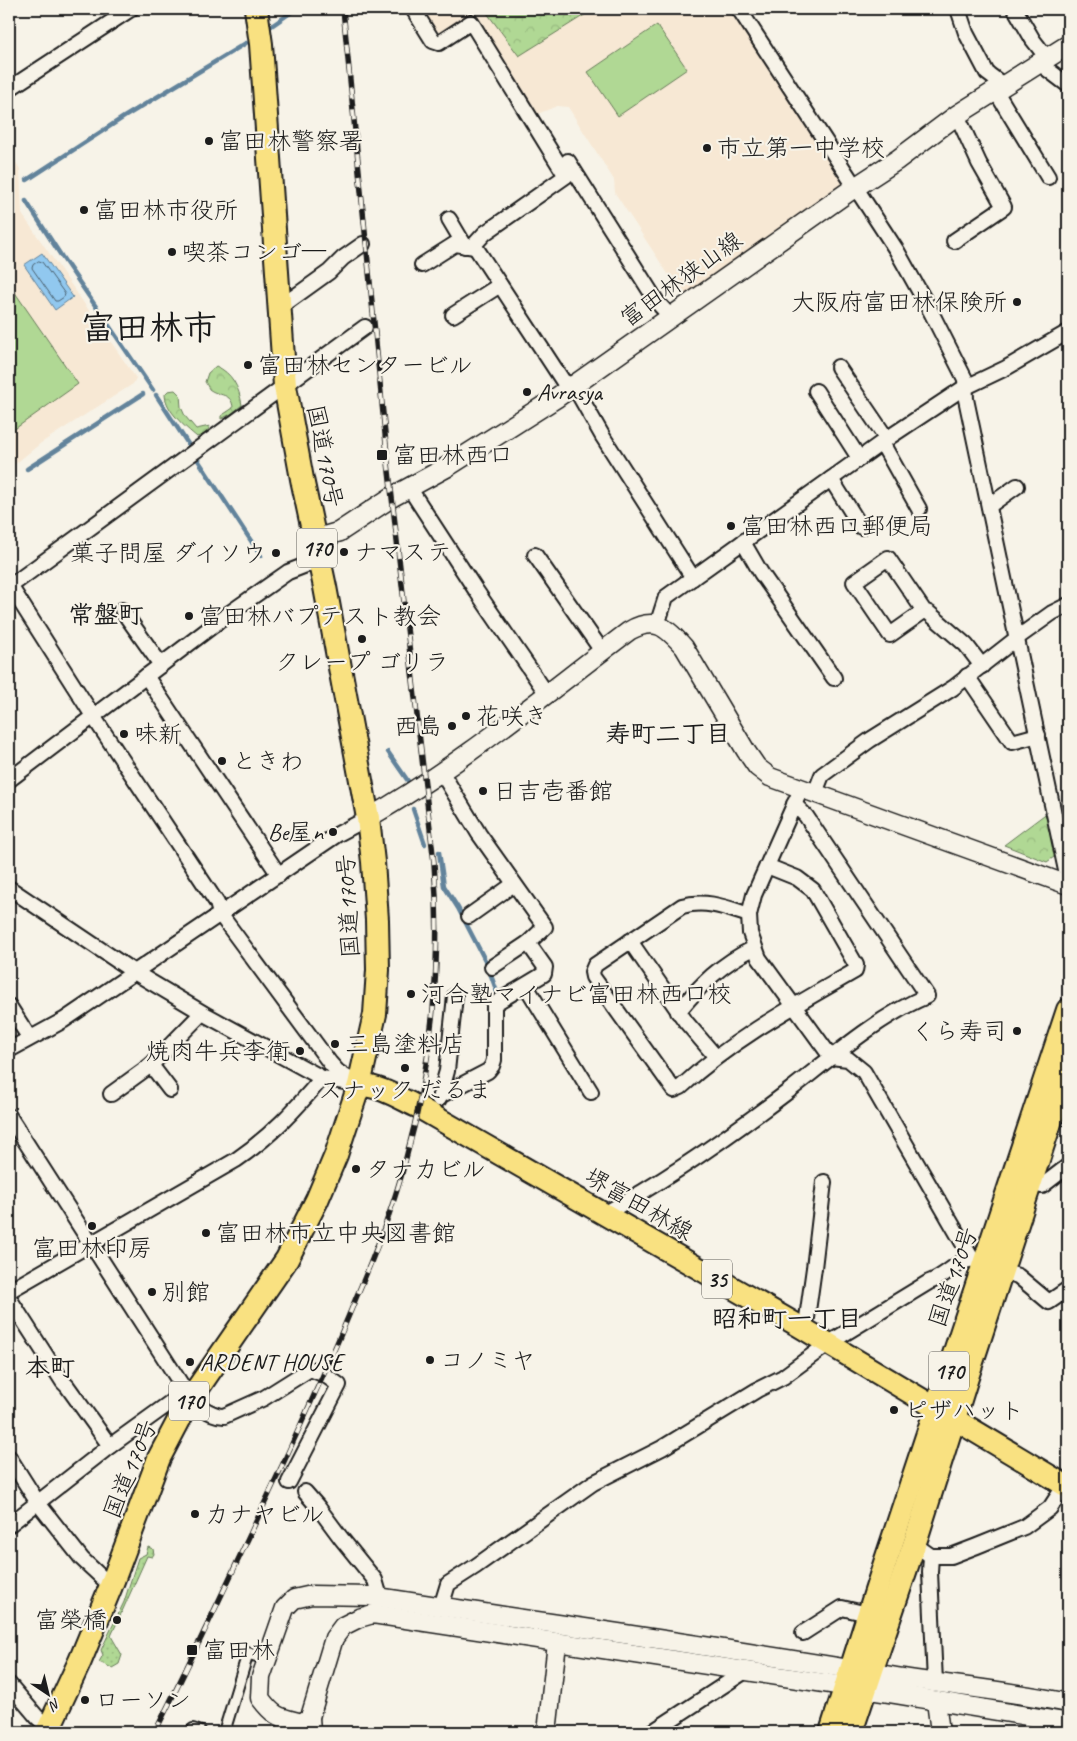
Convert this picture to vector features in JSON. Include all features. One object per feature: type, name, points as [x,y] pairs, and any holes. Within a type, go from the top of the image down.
[{"type":"highway","name":"国道170号","points":[[48,1730],[80,1661],[111,1586],[159,1458],[189,1401],[274,1280],[317,1200],[336,1155],[359,1085],[375,1014],[378,970],[377,910],[368,818],[285,386],[261,44],[256,9]]},
{"type":"highway","name":"国道170号","points":[[1022,1179],[1068,1010]]},
{"type":"highway","name":"国道170号","points":[[852,1732],[868,1614],[945,1412],[986,1265],[1068,1068]]},
{"type":"highway","name":"国道170号","points":[[831,1732],[922,1550],[945,1412]]},
{"type":"main road","name":"富田林狭山線","points":[[317,549],[339,532],[392,498],[455,462],[574,386],[671,316],[897,160],[957,115],[1068,44]]},
{"type":"main road","name":"堺富田林線","points":[[359,1085],[387,1091],[430,1115],[800,1326],[1067,1486]]},
{"type":"street","points":[[9,88],[132,9]]},
{"type":"street","points":[[413,9],[433,40],[439,43],[471,22],[566,176],[485,233],[474,245],[455,244],[422,265]]},
{"type":"street","points":[[739,9],[897,251],[965,379],[966,399],[1068,880]]},
{"type":"street","points":[[958,9],[966,33],[987,73],[999,88],[1048,177]]},
{"type":"street","points":[[1015,9],[1043,60],[1068,85]]},
{"type":"street","points":[[954,241],[1004,207],[979,163],[957,115]]},
{"type":"street","points":[[568,161],[657,302],[671,316]]},
{"type":"street","points":[[449,219],[500,285],[564,381],[574,386],[603,438],[693,578]]},
{"type":"street","points":[[279,308],[329,272],[343,258],[363,244]]},
{"type":"street","points":[[453,315],[500,285]]},
{"type":"street","points":[[359,1085],[338,1072],[330,1063],[220,914],[217,903],[9,586],[365,327]]},
{"type":"street","points":[[657,625],[666,597],[831,478],[965,387],[1006,368],[1068,332]]},
{"type":"street","points":[[838,367],[884,441],[919,509]]},
{"type":"street","points":[[816,391],[860,458]]},
{"type":"street","points":[[831,478],[861,527]]},
{"type":"street","points":[[989,506],[1017,486]]},
{"type":"street","points":[[410,489],[546,694]]},
{"type":"street","points":[[743,542],[761,573],[834,678]]},
{"type":"street","points":[[9,780],[317,549]]},
{"type":"street","points":[[535,555],[602,651]]},
{"type":"street","points":[[924,611],[890,635],[854,582],[888,558],[924,611],[966,645],[982,666]]},
{"type":"street","points":[[986,1265],[864,1072],[848,1059],[831,1057],[765,967],[754,948],[750,933],[749,915],[754,895],[767,866],[804,795],[822,775],[870,740],[927,705],[982,666],[1017,638],[1068,605]]},
{"type":"street","points":[[122,610],[161,665]]},
{"type":"street","points":[[9,1050],[64,1020],[338,834],[410,794],[442,773],[602,651],[641,624],[653,623],[657,625],[672,634],[684,647],[757,767],[770,777],[804,795],[1068,885]]},
{"type":"street","points":[[146,676],[278,874]]},
{"type":"street","points":[[968,676],[1012,742],[1038,735]]},
{"type":"street","points":[[442,773],[479,834],[544,926],[528,944],[492,967]]},
{"type":"street","points":[[604,1214],[690,1162],[743,1126],[831,1057],[875,1026],[915,1001],[927,996],[806,816],[804,795]]},
{"type":"street","points":[[749,915],[708,903],[690,903],[674,910],[595,965],[592,972],[593,977],[674,1090],[681,1088],[716,1057],[758,1027],[855,971],[856,965],[813,890],[803,882],[767,866]]},
{"type":"street","points":[[469,916],[514,884]]},
{"type":"street","points":[[9,888],[134,972],[202,1013],[322,1078],[359,1085]]},
{"type":"street","points":[[630,941],[678,1012],[716,1057]]},
{"type":"street","points":[[440,1096],[488,1071],[492,1066],[498,1002],[544,974],[545,967],[528,944]]},
{"type":"street","points":[[678,1012],[715,972],[737,956],[754,948]]},
{"type":"street","points":[[526,986],[591,1092]]},
{"type":"street","points":[[430,1115],[440,1096],[447,1071],[455,996]]},
{"type":"street","points":[[9,1006],[30,1038]]},
{"type":"street","points":[[110,1094],[151,1065],[202,1013]]},
{"type":"street","points":[[151,1065],[170,1090]]},
{"type":"street","points":[[9,1291],[236,1160],[259,1144],[292,1114],[322,1078]]},
{"type":"street","points":[[9,1116],[182,1384],[189,1401]]},
{"type":"street","points":[[1022,1179],[1042,1186],[1068,1166]]},
{"type":"street","points":[[800,1326],[806,1318],[824,1182]]},
{"type":"street","points":[[441,1607],[448,1584],[593,1483],[662,1448],[749,1395],[783,1377],[829,1344],[929,1282],[939,1279],[957,1265],[986,1265],[1018,1276],[1048,1302],[1068,1289]]},
{"type":"street","points":[[9,1298],[63,1382],[110,1446]]},
{"type":"street","points":[[9,1526],[110,1446],[172,1402],[179,1400],[189,1401],[218,1416],[230,1415],[264,1398],[310,1369],[324,1375],[339,1385],[289,1482]]},
{"type":"street","points":[[9,1457],[38,1503],[82,1559],[111,1586]]},
{"type":"street","points":[[922,1550],[951,1556],[1024,1527],[1050,1508],[1067,1486]]},
{"type":"street","points":[[305,1492],[375,1580],[380,1597]]},
{"type":"street","points":[[922,1550],[930,1572],[935,1682]]},
{"type":"street","points":[[1068,1703],[1037,1696],[935,1682],[858,1679],[744,1672],[373,1614],[343,1626],[334,1638],[307,1726],[271,1713],[260,1698],[262,1677],[285,1608],[294,1599],[312,1595],[380,1597],[441,1607],[858,1679],[936,1701],[1063,1722],[1068,1721]]},
{"type":"street","points":[[803,1633],[842,1608],[868,1614]]},
{"type":"street","points":[[547,1732],[557,1643]]},
{"type":"street","points":[[224,1732],[248,1654],[267,1660]]},
{"type":"street","points":[[652,1732],[744,1672]]},
{"type":"street","points":[[9,1684],[48,1730]]},
{"type":"street","points":[[936,1701],[940,1732]]},
{"type":"shaded area","name":"市立第一中学校","points":[[419,9],[731,9],[843,184],[683,297],[615,193],[614,180],[568,107],[557,106],[535,115],[469,15],[440,33],[431,27]]},
{"type":"shaded area","points":[[9,151],[20,169],[22,214],[136,378],[133,384],[41,443],[9,469]]},
{"type":"green space","points":[[484,9],[594,9],[519,56]]},
{"type":"green space","points":[[657,25],[687,69],[618,116],[588,72]]},
{"type":"green space","points":[[9,284],[78,384],[9,433]]},
{"type":"green space","points":[[216,366],[222,369],[234,381],[242,405],[221,419],[221,416],[233,408],[228,397],[209,389],[205,382],[208,373]]},
{"type":"green space","points":[[175,390],[180,395],[181,407],[185,416],[196,429],[210,426],[206,434],[197,437],[172,412],[168,406],[165,394],[168,391]]},
{"type":"green space","points":[[1048,812],[1056,852],[1054,857],[1047,862],[1004,845]]},
{"type":"green space","points":[[148,1547],[153,1549],[154,1554],[152,1557],[147,1556],[111,1636],[122,1655],[119,1664],[112,1668],[99,1662],[103,1655],[101,1650],[124,1602],[138,1558],[146,1554]]},
{"type":"water","points":[[42,253],[73,297],[55,310],[24,265]]},
{"type":"waterway","points":[[270,27],[296,9]]},
{"type":"waterway","points":[[27,180],[124,117],[246,43]]},
{"type":"waterway","points":[[26,201],[153,390]]},
{"type":"waterway","points":[[27,469],[143,394]]},
{"type":"waterway","points":[[156,395],[190,447]]},
{"type":"waterway","points":[[196,457],[261,556]]},
{"type":"waterway","points":[[388,752],[408,781]]},
{"type":"waterway","points":[[413,809],[425,844]]},
{"type":"waterway","points":[[439,852],[444,886],[458,908],[487,964],[499,998]]},
{"type":"railway","points":[[155,1732],[281,1468],[329,1362],[377,1248],[395,1197],[414,1126],[422,1089],[433,1014],[437,938],[434,863],[387,454],[343,9]]},
{"type":"place","name":"富田林警察署","points":[[209,141]]},
{"type":"place","name":"市立第一中学校","points":[[707,148]]},
{"type":"place","name":"富田林市役所","points":[[84,210]]},
{"type":"place","name":"喫茶コンゴ―","points":[[172,252]]},
{"type":"place","name":"大阪府富田林保険所","points":[[1017,302]]},
{"type":"place","name":"富田林センタービル","points":[[248,365]]},
{"type":"place","name":"Avrasya","points":[[527,392]]},
{"type":"place","name":"富田林西口","points":[[382,455]]},
{"type":"place","name":"富田林西口郵便局","points":[[731,526]]},
{"type":"place","name":"ナマステ","points":[[344,552]]},
{"type":"place","name":"菓子問屋 ダイソウ","points":[[276,553]]},
{"type":"place","name":"富田林バプテスト教会","points":[[189,616]]},
{"type":"place","name":"クレープ ゴリラ","points":[[362,639]]},
{"type":"place","name":"花咲き","points":[[466,716]]},
{"type":"place","name":"西島","points":[[452,726]]},
{"type":"place","name":"味新","points":[[124,734]]},
{"type":"place","name":"ときわ","points":[[222,761]]},
{"type":"place","name":"日吉壱番館","points":[[483,791]]},
{"type":"place","name":"Be屋n","points":[[333,832]]},
{"type":"place","name":"河合塾マイナビ富田林西口校","points":[[411,994]]},
{"type":"place","name":"くら寿司","points":[[1017,1031]]},
{"type":"place","name":"三島塗料店","points":[[335,1044]]},
{"type":"place","name":"焼肉牛兵李衛","points":[[300,1051]]},
{"type":"place","name":"スナック だるま","points":[[405,1068]]},
{"type":"place","name":"タナカビル","points":[[356,1169]]},
{"type":"place","name":"富田林印房","points":[[92,1226]]},
{"type":"place","name":"富田林市立中央図書館","points":[[206,1233]]},
{"type":"place","name":"別館","points":[[152,1292]]},
{"type":"place","name":"コノミヤ","points":[[430,1360]]},
{"type":"place","name":"ARDENT HOUSE","points":[[190,1362]]},
{"type":"place","name":"ピザハット","points":[[894,1410]]},
{"type":"place","name":"カナヤビル","points":[[195,1514]]},
{"type":"place","name":"富榮橋","points":[[117,1620]]},
{"type":"place","name":"富田林","points":[[192,1650]]},
{"type":"place","name":"ローソン","points":[[85,1700]]},
{"type":"district","name":"富田林市","points":[[149,327]]},
{"type":"district","name":"常盤町","points":[[106,614]]},
{"type":"district","name":"寿町二丁目","points":[[668,733]]},
{"type":"district","name":"昭和町一丁目","points":[[787,1318]]},
{"type":"district","name":"本町","points":[[50,1367]]}]
